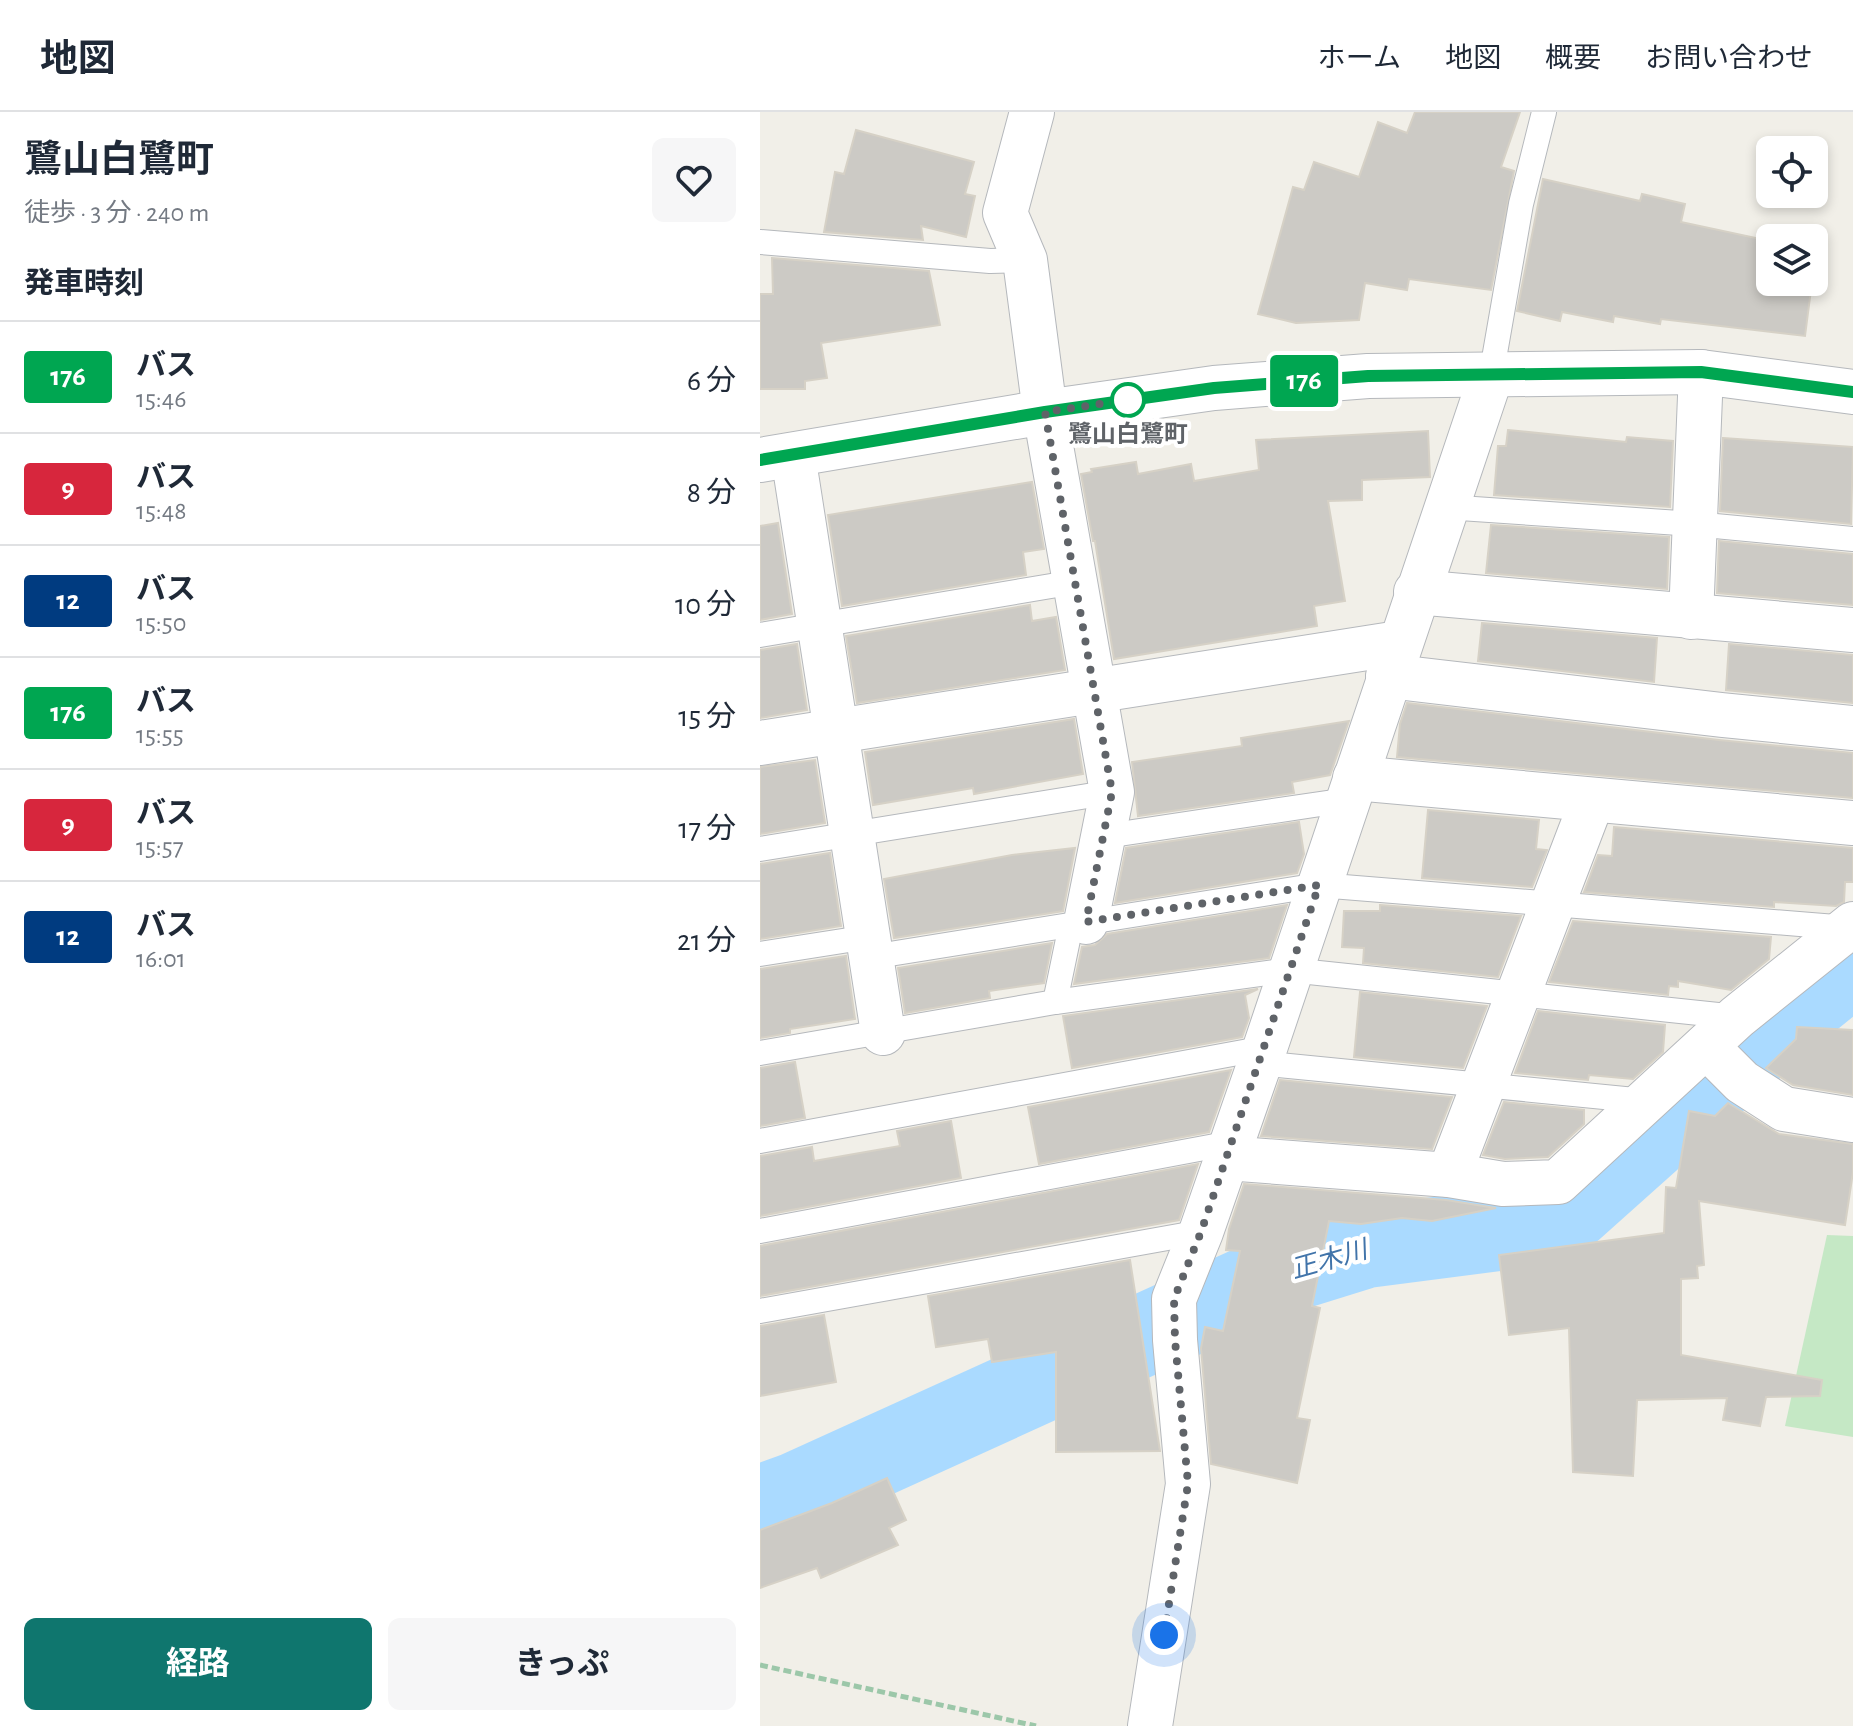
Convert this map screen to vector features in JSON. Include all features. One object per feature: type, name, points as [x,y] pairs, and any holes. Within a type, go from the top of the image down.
[{"type":"street","points":[[1032,112],[1005,213],[1025,260],[1045,412],[1112,792],[1106,836],[1079,924]]},
{"type":"street","points":[[1691,617],[1701,372]]},
{"type":"street","points":[[883,1033],[820,625],[777,457],[1045,412],[1214,388],[1368,376],[1701,372],[1853,392]]},
{"type":"street","points":[[1150,1726],[1188,1484],[1174,1320],[1228,1151],[1491,376]]},
{"type":"street","points":[[1416,592],[1853,630]]},
{"type":"street","points":[[760,743],[1094,692],[1394,659],[1853,728]]},
{"type":"street","points":[[1351,789],[1592,801],[1853,823]]},
{"type":"street","points":[[1449,1175],[1592,801]]},
{"type":"street","points":[[1228,1151],[1449,1175],[1503,1184],[1558,1182],[1645,1101],[1721,1061],[1737,1017],[1850,926]]},
{"type":"street","points":[[1721,1061],[1784,1109],[1853,1120]]},
{"type":"lane","points":[[1491,376],[1521,204],[1544,112]]},
{"type":"lane","points":[[760,242],[990,261],[1025,260]]},
{"type":"lane","points":[[1445,507],[1694,524],[1853,539]]},
{"type":"lane","points":[[760,635],[1075,582]]},
{"type":"lane","points":[[1106,836],[1351,789]]},
{"type":"lane","points":[[760,849],[1112,792]]},
{"type":"lane","points":[[760,954],[870,947],[1079,924],[1319,885],[1850,926]]},
{"type":"lane","points":[[1055,1002],[1079,924]]},
{"type":"lane","points":[[760,1053],[1055,1002],[1290,970],[1737,1017]]},
{"type":"lane","points":[[760,1141],[1261,1055],[1483,1085],[1645,1101]]},
{"type":"lane","points":[[760,1231],[1228,1151]]},
{"type":"lane","points":[[760,1311],[1201,1232]]},
{"type":"path","points":[[760,1665],[1036,1726]]},
{"type":"green space","points":[[1827,1235],[1853,1236],[1853,1437],[1785,1426]]},
{"type":"building","points":[[1415,112],[1520,112],[1501,167],[1514,171],[1491,290],[1409,279],[1407,290],[1365,283],[1359,320],[1296,323],[1258,314],[1293,187],[1304,190],[1314,162],[1359,177],[1378,122],[1407,133]]},
{"type":"building","points":[[856,130],[974,162],[965,194],[975,196],[966,237],[921,226],[923,240],[824,232],[835,172],[844,174]]},
{"type":"building","points":[[1543,179],[1640,201],[1642,194],[1685,204],[1681,222],[1756,238],[1756,296],[1810,296],[1805,336],[1661,319],[1660,324],[1614,316],[1613,322],[1562,312],[1560,321],[1517,311]]},
{"type":"building","points":[[772,258],[929,271],[940,325],[821,343],[827,378],[805,381],[805,389],[760,389],[760,294],[773,294]]},
{"type":"building","points":[[1508,430],[1626,442],[1627,437],[1673,441],[1670,507],[1494,495],[1498,446],[1506,446]]},
{"type":"building","points":[[1428,431],[1430,477],[1362,480],[1362,500],[1328,501],[1345,601],[1314,606],[1317,626],[1114,659],[1081,474],[1092,472],[1091,469],[1136,462],[1138,474],[1191,464],[1194,481],[1259,470],[1256,440]]},
{"type":"building","points":[[1723,438],[1853,447],[1851,524],[1720,511]]},
{"type":"building","points":[[1032,482],[1044,549],[1023,552],[1026,575],[842,606],[828,515]]},
{"type":"building","points":[[778,523],[792,614],[760,620],[760,526]]},
{"type":"building","points":[[1491,525],[1669,537],[1667,589],[1486,573]]},
{"type":"building","points":[[1719,541],[1853,554],[1853,605],[1717,593]]},
{"type":"building","points":[[1030,605],[1032,621],[1056,617],[1065,670],[857,703],[846,636]]},
{"type":"building","points":[[1482,623],[1657,638],[1654,682],[1478,661]]},
{"type":"building","points":[[797,644],[807,710],[760,718],[760,650]]},
{"type":"building","points":[[1729,644],[1853,655],[1853,703],[1726,690]]},
{"type":"building","points":[[1407,703],[1853,753],[1853,798],[1397,757],[1400,724]]},
{"type":"building","points":[[1074,719],[1083,774],[974,794],[973,788],[873,805],[865,752]]},
{"type":"building","points":[[1349,721],[1330,775],[1292,782],[1294,793],[1138,816],[1132,762],[1242,746],[1241,738]]},
{"type":"building","points":[[815,760],[825,823],[760,834],[760,767]]},
{"type":"building","points":[[1428,810],[1539,820],[1536,849],[1547,850],[1532,887],[1422,878]]},
{"type":"building","points":[[1299,822],[1304,854],[1297,873],[1115,903],[1126,848]]},
{"type":"building","points":[[1614,827],[1853,848],[1853,882],[1845,882],[1844,902],[1836,906],[1774,902],[1774,907],[1584,892],[1598,855],[1612,856]]},
{"type":"building","points":[[1075,848],[1063,911],[894,938],[884,879],[1012,855]]},
{"type":"building","points":[[830,853],[841,926],[760,939],[760,864]]},
{"type":"building","points":[[1287,905],[1269,958],[1074,984],[1082,947],[1095,945],[1107,934]]},
{"type":"building","points":[[1380,905],[1521,916],[1498,977],[1363,963],[1364,948],[1342,947],[1344,911],[1380,911]]},
{"type":"building","points":[[1573,921],[1771,937],[1769,959],[1731,990],[1678,981],[1678,987],[1669,986],[1668,995],[1549,982]]},
{"type":"building","points":[[1052,943],[1044,983],[989,991],[990,998],[905,1013],[898,968]]},
{"type":"building","points":[[846,956],[855,1019],[790,1029],[790,1033],[760,1038],[760,969]]},
{"type":"building","points":[[1258,989],[1245,995],[1249,1018],[1242,1037],[1072,1068],[1063,1016]]},
{"type":"building","points":[[1360,992],[1487,1006],[1463,1068],[1354,1057]]},
{"type":"building","points":[[1538,1011],[1665,1025],[1663,1052],[1633,1079],[1589,1075],[1588,1080],[1515,1073]]},
{"type":"building","points":[[1797,1027],[1853,1030],[1853,1095],[1793,1085],[1766,1068],[1796,1039]]},
{"type":"building","points":[[795,1062],[805,1118],[760,1126],[760,1068]]},
{"type":"building","points":[[1231,1070],[1209,1132],[1039,1164],[1028,1107]]},
{"type":"building","points":[[1280,1080],[1452,1097],[1432,1149],[1261,1136]]},
{"type":"building","points":[[1504,1102],[1584,1110],[1584,1124],[1548,1157],[1505,1159],[1483,1155]]},
{"type":"building","points":[[1728,1103],[1779,1134],[1853,1144],[1853,1172],[1845,1225],[1699,1201],[1704,1265],[1697,1266],[1698,1278],[1681,1279],[1681,1355],[1822,1380],[1820,1396],[1766,1397],[1760,1426],[1723,1420],[1727,1398],[1637,1400],[1633,1476],[1573,1472],[1569,1328],[1509,1335],[1499,1255],[1664,1233],[1666,1187],[1676,1188],[1689,1111],[1715,1116]]},
{"type":"building","points":[[951,1121],[961,1178],[760,1216],[760,1156],[812,1147],[814,1161],[900,1146],[897,1131]]},
{"type":"building","points":[[1198,1164],[1179,1220],[760,1296],[760,1246]]},
{"type":"building","points":[[1244,1184],[1446,1200],[1496,1208],[1432,1221],[1402,1218],[1361,1224],[1329,1221],[1312,1306],[1320,1308],[1297,1418],[1310,1420],[1297,1483],[1211,1464],[1201,1348],[1205,1327],[1223,1331],[1240,1251],[1226,1250],[1229,1229]]},
{"type":"building","points":[[1130,1260],[1160,1451],[1056,1452],[1056,1352],[992,1362],[988,1339],[936,1347],[928,1296]]},
{"type":"building","points":[[824,1315],[836,1382],[760,1396],[760,1326]]},
{"type":"building","points":[[887,1478],[906,1520],[889,1528],[898,1545],[821,1578],[817,1568],[760,1588],[760,1530]]},
{"type":"waterway","name":"正木川","points":[[760,1506],[796,1493],[1276,1275],[1366,1247],[1506,1229],[1572,1209],[1779,1024],[1853,964]]},
{"type":"bus line","name":"176","points":[[760,460],[1045,412],[1214,388],[1368,376],[1701,372],[1853,392]]},
{"type":"place","name":"鷺山白鷺町","points":[[1128,400]]},
{"type":"route","points":[[1128,400],[1045,412],[1112,792],[1106,836],[1086,922],[1319,885],[1201,1232],[1174,1299],[1188,1484],[1164,1635]]}]
